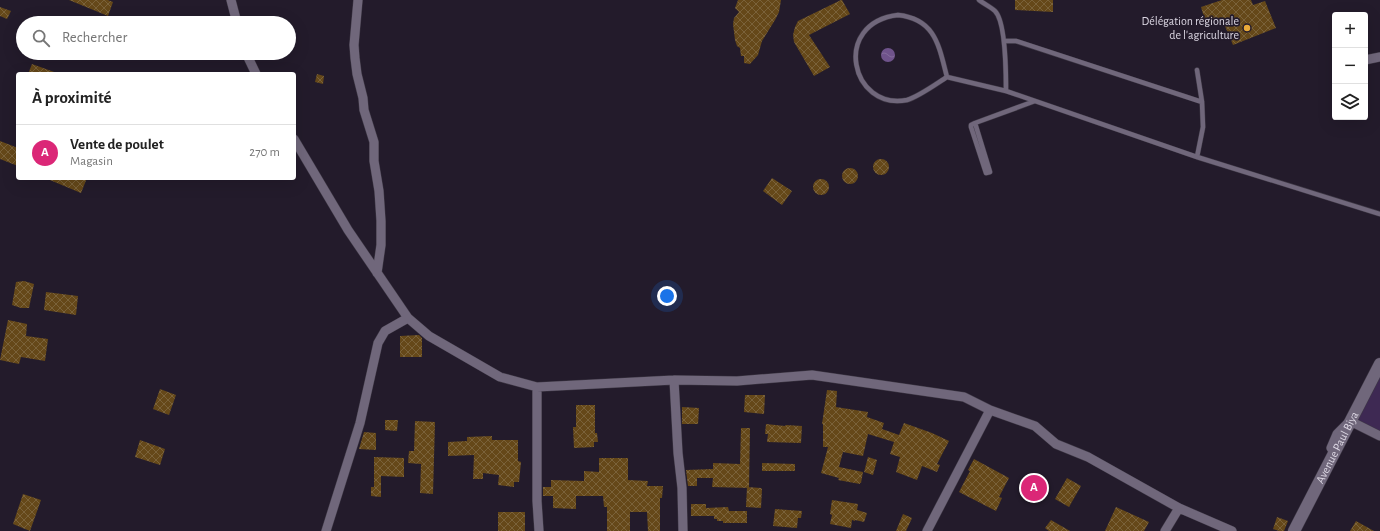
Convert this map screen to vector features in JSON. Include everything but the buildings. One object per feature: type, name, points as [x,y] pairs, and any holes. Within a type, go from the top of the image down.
[{"type":"main road","name":"Avenue Paul Biya","points":[[1294,531],[1380,364]]},
{"type":"street","points":[[231,0],[234,16]]},
{"type":"street","points":[[358,0],[354,58],[363,98],[364,110],[374,142],[374,161],[379,191],[381,221],[381,245],[378,272]]},
{"type":"street","points":[[1368,59],[1380,57]]},
{"type":"street","points":[[249,60],[255,72]]},
{"type":"street","points":[[296,142],[333,206],[408,318],[429,336],[500,377],[537,387],[674,380],[738,381],[812,375],[964,397],[990,410],[1035,426],[1056,444],[1088,457],[1179,508],[1232,531]]},
{"type":"street","points":[[326,531],[360,423],[378,343],[385,331],[408,318]]},
{"type":"street","points":[[674,380],[678,453],[682,488],[683,531]]},
{"type":"street","points":[[537,387],[537,502],[539,531]]},
{"type":"street","points":[[927,531],[990,410]]},
{"type":"street","points":[[1350,422],[1380,436]]},
{"type":"street","points":[[1165,531],[1179,508]]},
{"type":"lane","points":[[979,0],[996,11],[1004,40],[1006,91]]},
{"type":"lane","points":[[947,77],[936,38],[928,27],[915,19],[898,15],[882,19],[868,28],[859,41],[856,58],[859,74],[868,88],[881,97],[898,101],[912,98],[947,77],[1006,91],[1196,157],[1380,214]]},
{"type":"lane","points":[[1004,40],[1016,41],[1202,102]]},
{"type":"lane","points":[[1196,157],[1203,127],[1202,102],[1197,70]]},
{"type":"lane","points":[[975,124],[990,172],[986,173],[971,125],[1035,101]]},
{"type":"shaded area","points":[[1380,364],[1380,435],[1350,421]]},
{"type":"water","points":[[888,48],[893,50],[895,55],[893,60],[888,62],[883,60],[881,55],[883,50]]},
{"type":"place","name":"Délégation régionale de l'agriculture","points":[[1247,28]]},
{"type":"place","name":"Vente de poulet","points":[[1034,488]]}]
